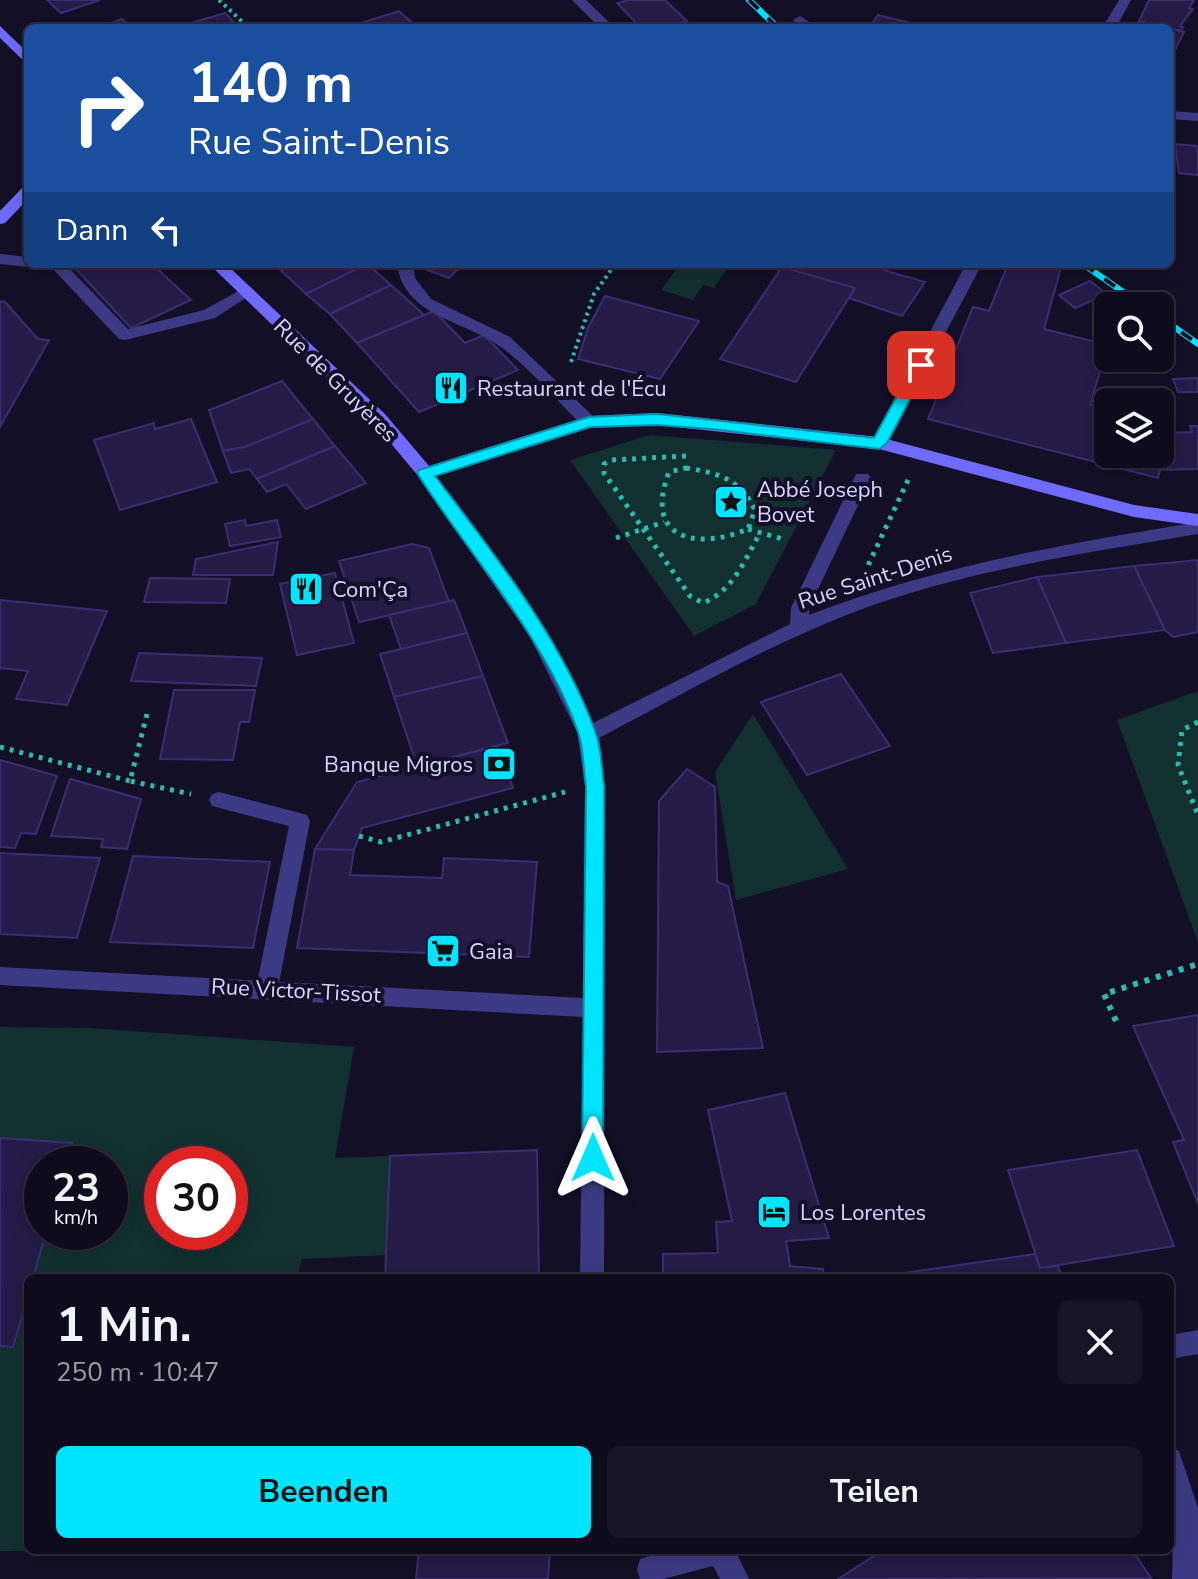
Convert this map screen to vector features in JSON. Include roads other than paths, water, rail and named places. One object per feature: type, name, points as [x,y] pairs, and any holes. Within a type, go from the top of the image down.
[{"type":"main road","points":[[0,30],[24,57]]},
{"type":"main road","points":[[0,220],[24,194]]},
{"type":"main road","name":"Rue de Gruyères","points":[[221,268],[379,418],[425,473]]},
{"type":"main road","points":[[425,473],[589,422],[671,420],[879,443],[1134,511],[1198,520]]},
{"type":"street","points":[[578,0],[604,24]]},
{"type":"street","points":[[1111,24],[1125,0]]},
{"type":"street","points":[[1174,115],[1198,117]]},
{"type":"street","points":[[0,259],[24,262]]},
{"type":"street","points":[[60,268],[125,335],[209,314],[247,292]]},
{"type":"street","points":[[406,268],[407,279],[425,302],[504,341],[589,422]]},
{"type":"street","points":[[879,443],[972,268]]},
{"type":"street","name":"Rue de Gruyères","points":[[425,473],[480,547],[559,670],[588,734],[595,786],[592,1274]]},
{"type":"street","points":[[799,627],[800,608],[862,478]]},
{"type":"street","name":"Rue Saint-Denis","points":[[588,734],[799,627],[847,607],[1005,561],[1198,528]]},
{"type":"street","points":[[219,800],[300,821],[267,988]]},
{"type":"street","name":"Rue Victor-Tissot","points":[[0,976],[267,988],[593,1008]]},
{"type":"street","points":[[1174,1346],[1198,1342]]},
{"type":"street","points":[[1174,1473],[1188,1519],[1186,1579]]},
{"type":"street","points":[[646,1566],[706,1554]]},
{"type":"street","points":[[722,1554],[735,1579]]},
{"type":"railway","points":[[749,0],[774,24]]},
{"type":"railway","points":[[1089,268],[1123,292]]},
{"type":"railway","points":[[1174,327],[1198,344]]},
{"type":"place","name":"Restaurant de l'Écu","points":[[451,388]]},
{"type":"place","name":"Abbé Joseph Bovet","points":[[731,502]]},
{"type":"place","name":"Com'Ça","points":[[306,589]]},
{"type":"place","name":"Banque Migros","points":[[499,764]]},
{"type":"place","name":"Gaia","points":[[443,951]]},
{"type":"place","name":"Los Lorentes","points":[[774,1212]]}]
